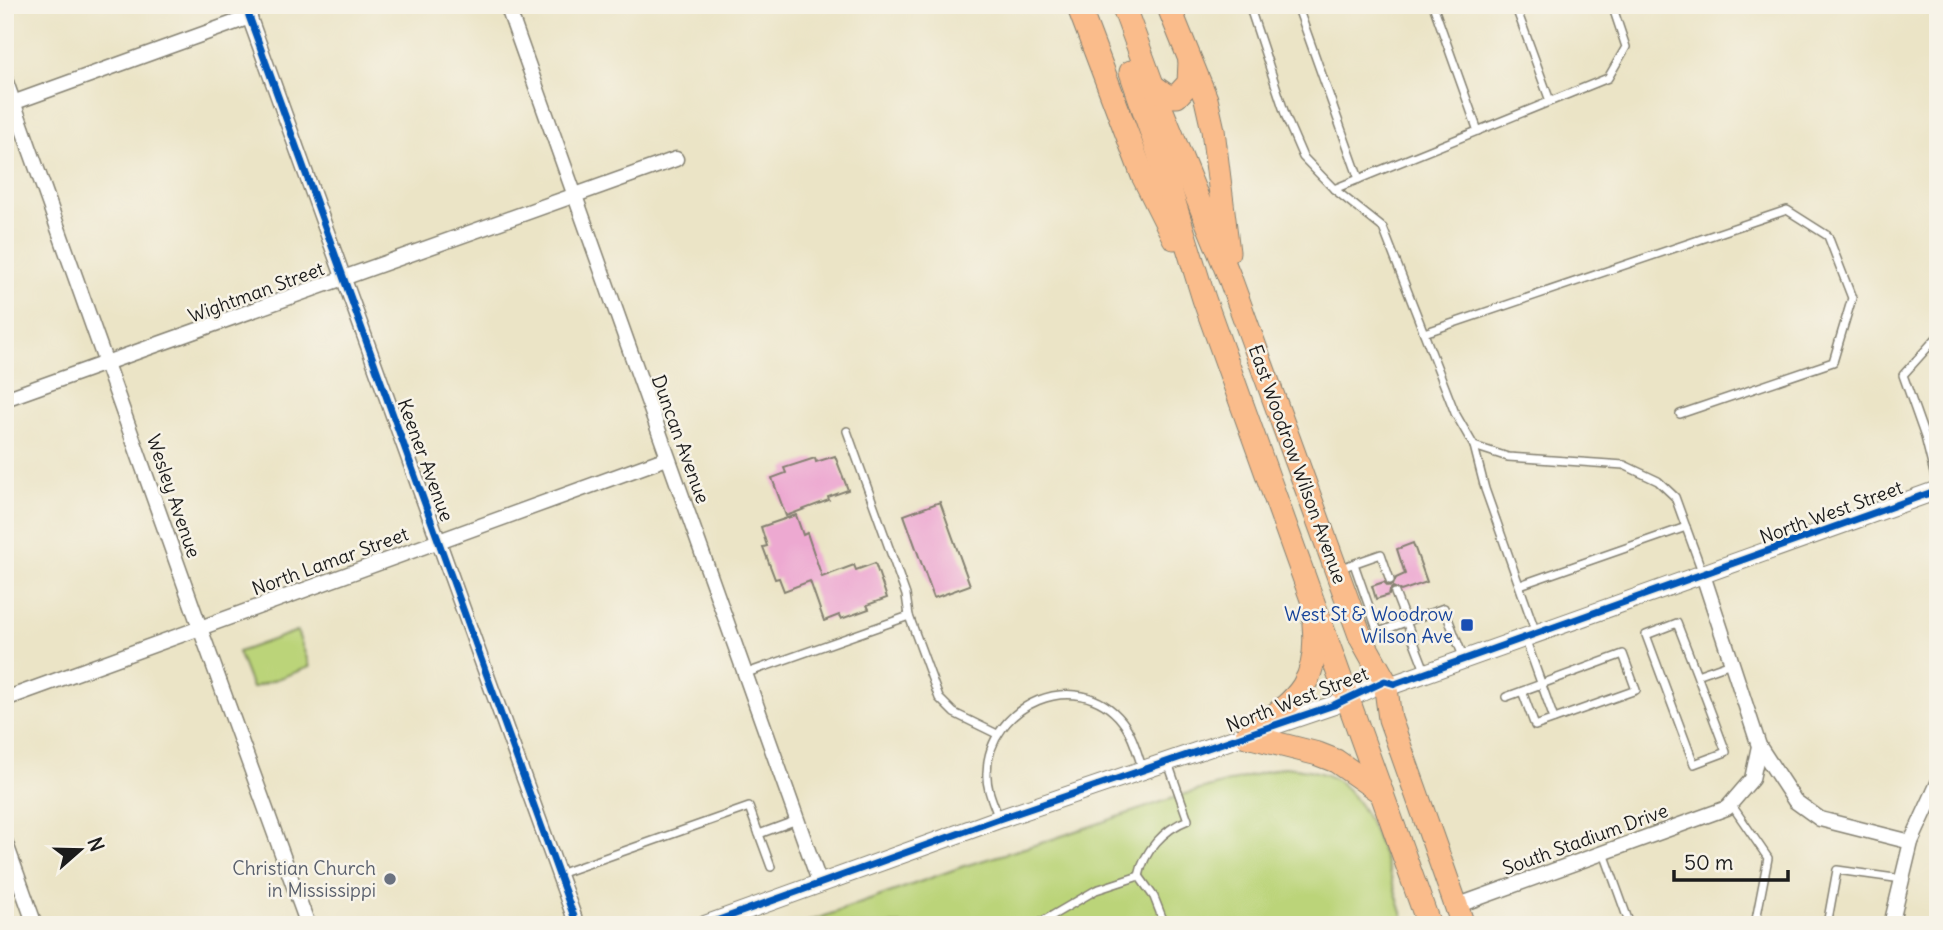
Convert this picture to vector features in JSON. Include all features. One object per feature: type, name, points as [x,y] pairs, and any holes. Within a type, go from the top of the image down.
[{"type":"main road","points":[[1078,5],[1143,176],[1204,299]]},
{"type":"main road","name":"East Woodrow Wilson Avenue","points":[[1107,5],[1158,151],[1204,299],[1429,925]]},
{"type":"main road","name":"East Woodrow Wilson Avenue","points":[[1123,5],[1345,567],[1385,681],[1390,719],[1459,915]]},
{"type":"main road","points":[[1168,5],[1206,99],[1213,130],[1231,281]]},
{"type":"main road","points":[[1153,86],[1167,96],[1177,96],[1189,83],[1190,61]]},
{"type":"main road","points":[[1247,736],[1294,699],[1305,684],[1316,648],[1310,593]]},
{"type":"main road","points":[[1247,736],[1336,761],[1382,793]]},
{"type":"street","name":"Duncan Avenue","points":[[507,5],[820,884]]},
{"type":"street","points":[[9,104],[248,11]]},
{"type":"street","name":"Keener Avenue","points":[[248,11],[577,925]]},
{"type":"street","name":"Wesley Avenue","points":[[5,79],[9,104],[106,362],[308,925]]},
{"type":"street","name":"Wightman Street","points":[[5,398],[676,159]]},
{"type":"street","name":"North Lamar Street","points":[[5,699],[667,458]]},
{"type":"street","name":"North West Street","points":[[705,925],[999,819],[1349,700],[1385,681],[1395,684],[1938,490]]},
{"type":"street","points":[[1703,575],[1759,746],[1795,801],[1820,819],[1911,842]]},
{"type":"street","points":[[1729,806],[1752,779],[1759,746]]},
{"type":"street","points":[[1891,925],[1911,842],[1938,783]]},
{"type":"street","name":"South Stadium Drive","points":[[1459,915],[1604,852],[1729,806]]},
{"type":"street","points":[[5,841],[35,925]]},
{"type":"lane","points":[[1249,5],[1287,120],[1303,157],[1334,189],[1382,228],[1455,413],[1474,446],[1485,489],[1520,585],[1542,684],[1554,719]]},
{"type":"lane","points":[[1297,5],[1359,179]]},
{"type":"lane","points":[[1433,5],[1478,131]]},
{"type":"lane","points":[[1515,5],[1550,102]]},
{"type":"lane","points":[[1334,189],[1608,78],[1626,47],[1612,5]]},
{"type":"lane","points":[[1424,333],[1787,210],[1828,236],[1852,298],[1833,362],[1680,414]]},
{"type":"lane","points":[[1938,337],[1903,375],[1926,438],[1938,490]]},
{"type":"lane","points":[[847,431],[906,595],[909,616],[942,703],[957,715],[997,734]]},
{"type":"lane","points":[[1474,446],[1507,457],[1624,465],[1658,481],[1675,497],[1703,575]]},
{"type":"lane","points":[[1520,585],[1686,527]]},
{"type":"lane","points":[[1345,567],[1381,554],[1390,580]]},
{"type":"lane","points":[[1395,593],[1426,673]]},
{"type":"lane","points":[[1370,635],[1444,608],[1464,659]]},
{"type":"lane","points":[[744,674],[909,616]]},
{"type":"lane","points":[[1677,623],[1697,675],[1726,752],[1694,764],[1646,635],[1677,623]]},
{"type":"lane","points":[[1506,697],[1522,691],[1542,684],[1623,654],[1636,690],[1535,726],[1522,691]]},
{"type":"lane","points":[[1697,675],[1732,663]]},
{"type":"lane","points":[[999,819],[988,789],[986,771],[989,753],[997,734],[1012,716],[1033,702],[1054,696],[1083,697],[1103,706],[1121,719],[1129,731],[1144,771]]},
{"type":"lane","points":[[1165,925],[1154,897],[1139,876],[1141,864],[1163,834],[1174,825],[1188,820],[1168,762]]},
{"type":"lane","points":[[1729,806],[1768,858],[1755,925]]},
{"type":"lane","points":[[559,874],[749,807],[771,867]]},
{"type":"lane","points":[[759,834],[797,820]]},
{"type":"lane","points":[[1604,852],[1630,925]]},
{"type":"lane","points":[[1827,925],[1837,870],[1902,879]]},
{"type":"lane","points":[[1036,925],[1096,890],[1139,876]]},
{"type":"green space","points":[[297,631],[310,667],[252,688],[238,652]]},
{"type":"green space","points":[[1283,767],[1324,774],[1350,792],[1361,807],[1380,846],[1406,925],[800,925],[964,866],[1182,795]]},
{"type":"building","points":[[835,456],[848,490],[786,516],[772,478],[786,473],[784,468],[815,458],[816,462]]},
{"type":"building","points":[[940,502],[970,585],[934,598],[904,515]]},
{"type":"building","points":[[796,515],[803,535],[807,533],[822,577],[854,565],[856,570],[875,563],[887,598],[867,605],[869,609],[841,619],[839,615],[824,621],[810,581],[784,591],[779,578],[775,579],[763,547],[767,546],[761,527]]},
{"type":"building","points":[[1413,543],[1427,582],[1401,591],[1393,587],[1389,595],[1376,599],[1372,586],[1384,582],[1388,586],[1393,585],[1396,578],[1405,574],[1397,549]]},
{"type":"cycle path","points":[[245,5],[577,925]]},
{"type":"cycle path","points":[[705,925],[999,819],[1334,705],[1385,681],[1395,684],[1938,490]]},
{"type":"place","name":"West St & Woodrow Wilson Ave","points":[[1467,625]]},
{"type":"place","name":"Christian Church in Mississippi","points":[[390,879]]}]
